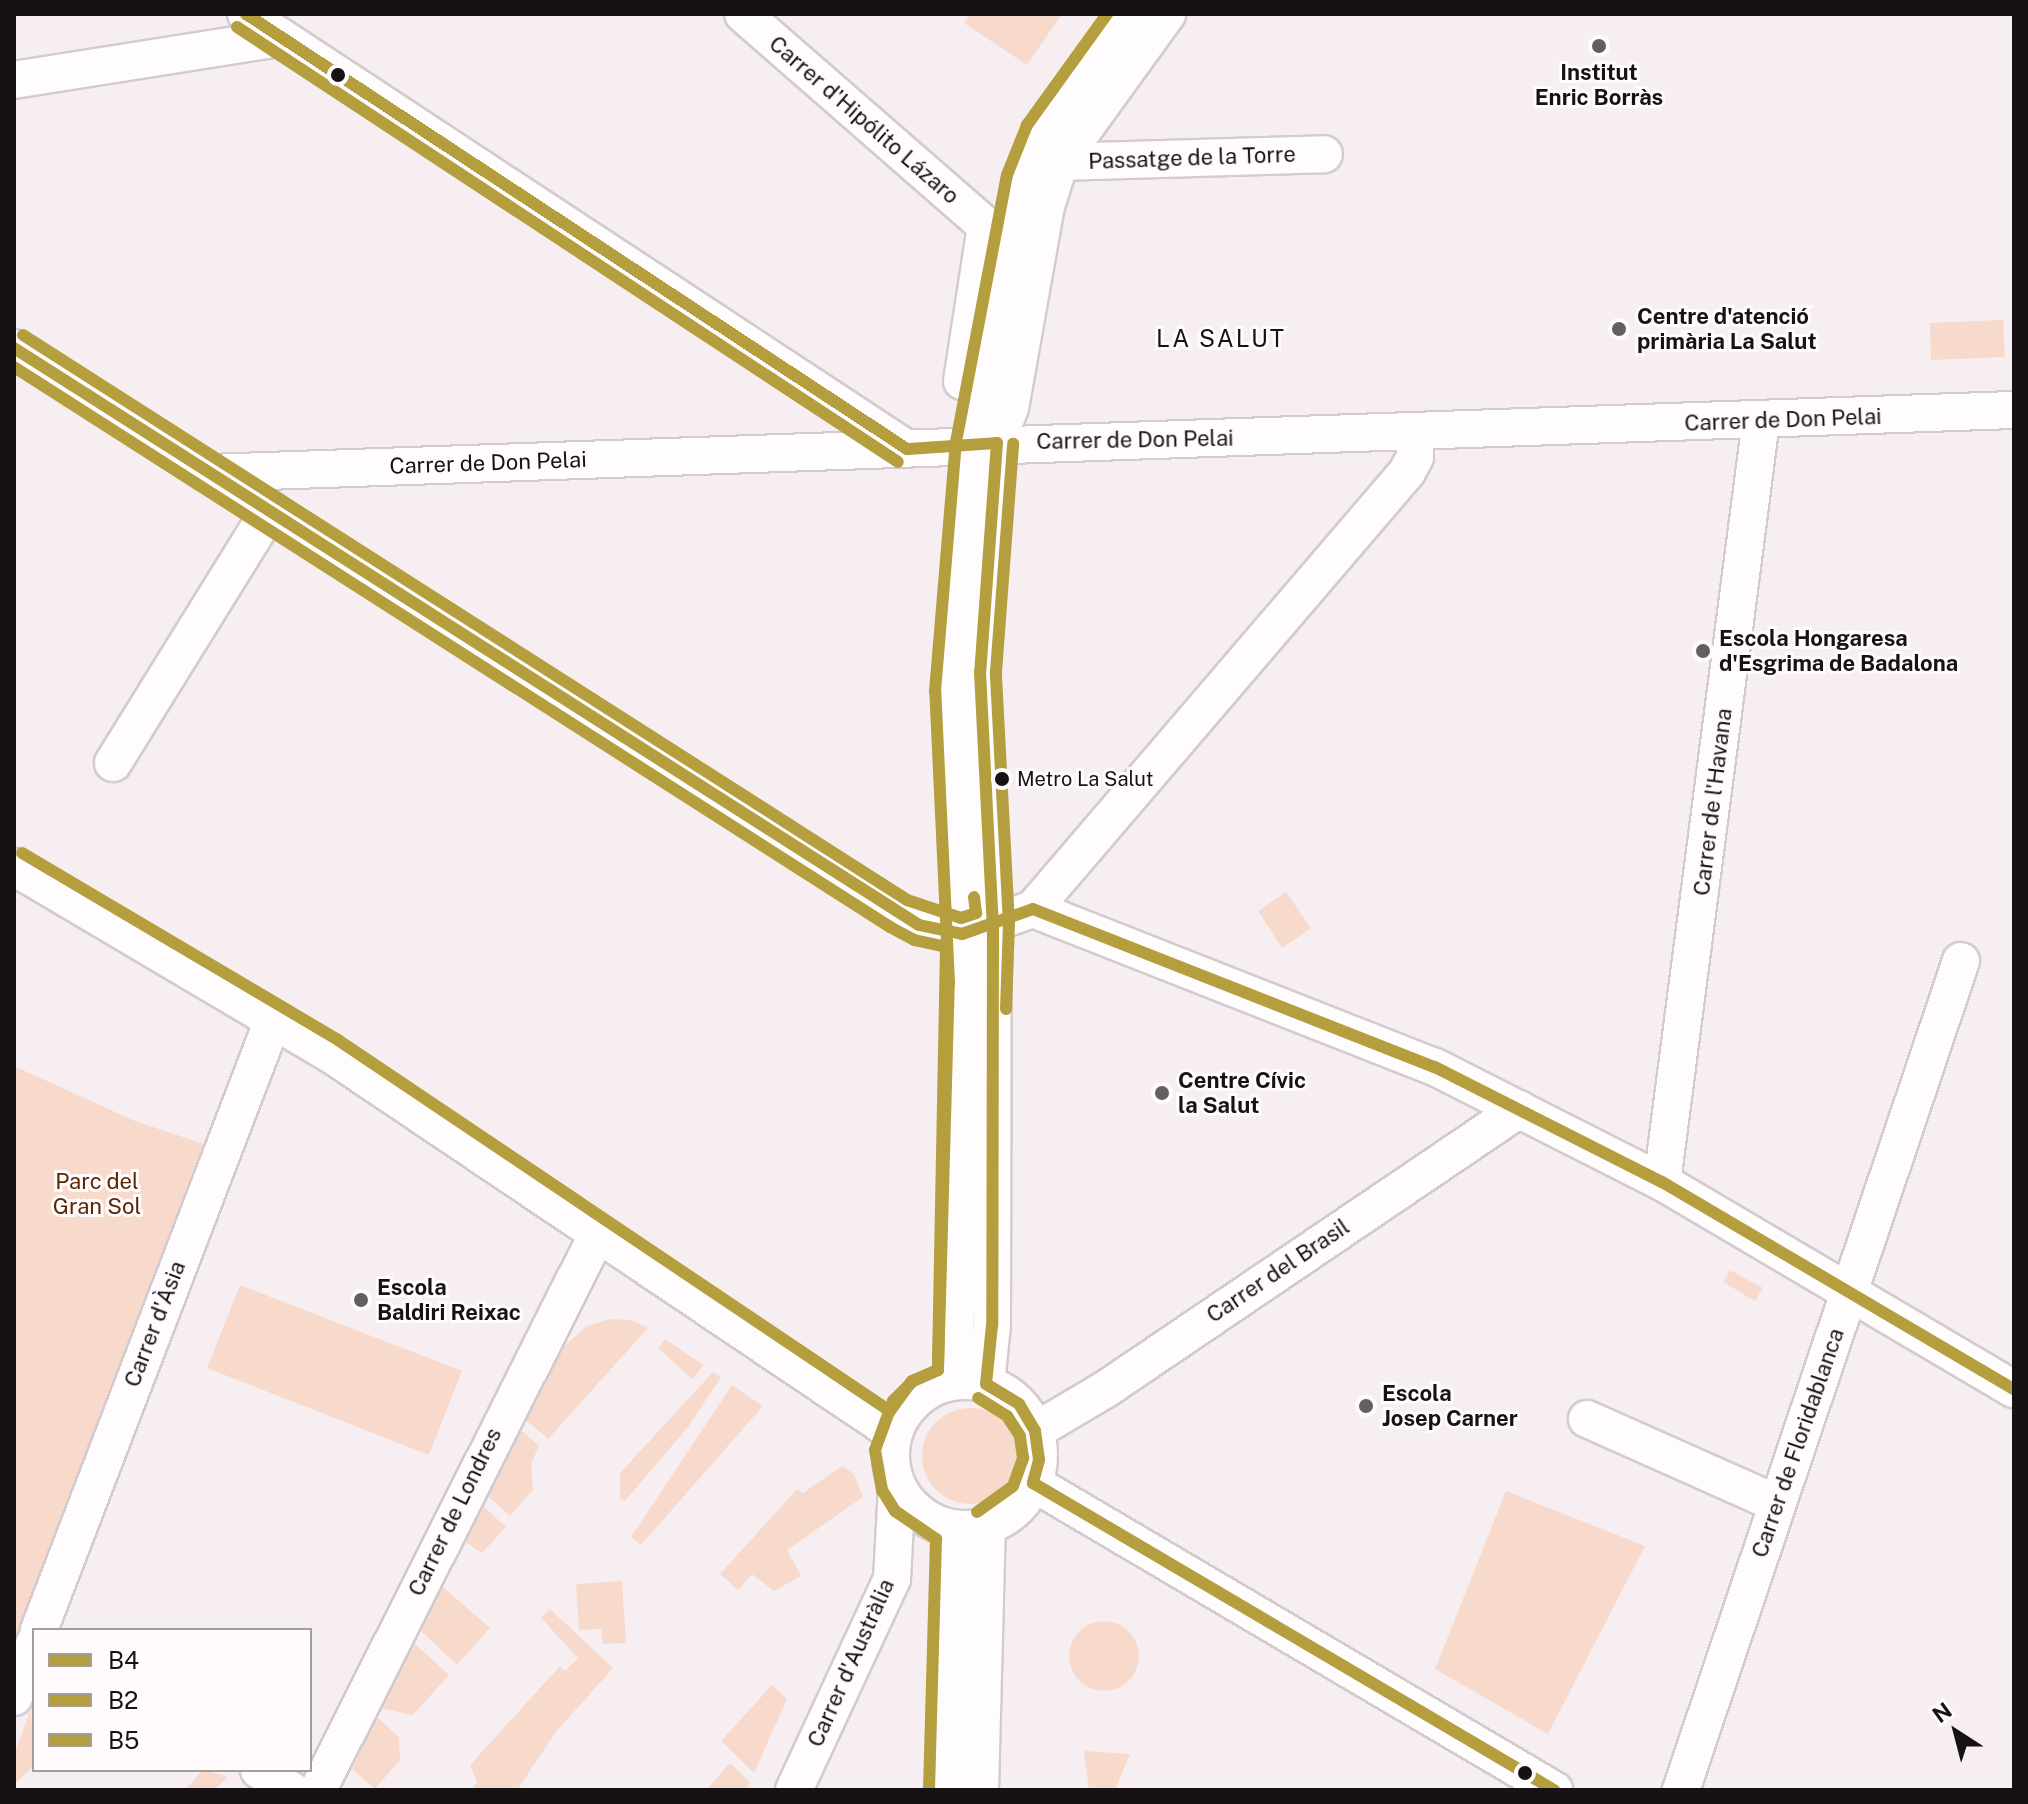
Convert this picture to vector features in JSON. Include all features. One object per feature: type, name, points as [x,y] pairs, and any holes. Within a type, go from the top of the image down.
[{"type":"street","points":[[246,14],[278,38],[907,449]]},
{"type":"street","name":"Carrer d'Hipólito Lázaro","points":[[743,14],[986,226],[958,409],[976,444]]},
{"type":"street","points":[[970,1382],[992,1325],[978,929],[980,672],[976,444],[1022,181],[1041,133],[1127,14]]},
{"type":"street","points":[[976,444],[1010,408],[1046,206],[1060,162],[1167,14]]},
{"type":"street","points":[[14,80],[278,38]]},
{"type":"street","name":"Passatge de la Torre","points":[[1060,162],[1324,154]]},
{"type":"street","points":[[14,348],[899,914],[919,925],[978,929],[1033,909],[1407,472],[1415,457],[1415,433]]},
{"type":"street","name":"Carrer de Don Pelai","points":[[209,473],[2014,410]]},
{"type":"street","name":"Carrer de l'Havana","points":[[1662,1182],[1761,421]]},
{"type":"street","points":[[113,763],[270,510]]},
{"type":"street","points":[[14,867],[273,1020],[894,1433]]},
{"type":"street","points":[[1033,909],[1435,1067],[1662,1182],[2014,1389]]},
{"type":"street","name":"Carrer de Floridablanca","points":[[1681,1790],[1961,961]]},
{"type":"street","name":"Carrer d'Àsia","points":[[40,1628],[273,1020]]},
{"type":"street","name":"Carrer del Brasil","points":[[1035,1431],[1106,1389],[1519,1109]]},
{"type":"street","name":"Carrer de Londres","points":[[318,1790],[596,1237]]},
{"type":"street","points":[[970,1382],[1019,1404],[1035,1431],[1039,1460],[1033,1483],[1013,1511],[970,1528],[923,1516],[897,1486],[891,1451],[894,1433],[922,1394],[970,1382]]},
{"type":"street","points":[[1587,1419],[1776,1503]]},
{"type":"street","points":[[1033,1483],[1554,1790]]},
{"type":"street","name":"Carrer d'Austràlia","points":[[794,1790],[892,1579],[897,1486]]},
{"type":"street","points":[[945,1790],[970,1528]]},
{"type":"street","points":[[970,1528],[980,1790]]},
{"type":"street","points":[[14,1697],[32,1649]]},
{"type":"street","points":[[262,1772],[291,1790]]},
{"type":"green space","points":[[970,14],[1062,14],[1027,65],[964,23]]},
{"type":"green space","points":[[2003,320],[2005,357],[1931,360],[1930,323]]},
{"type":"green space","points":[[1286,892],[1311,928],[1282,948],[1258,911]]},
{"type":"green space","name":"Parc del Gran Sol","points":[[14,1066],[135,1121],[204,1144],[14,1645]]},
{"type":"green space","points":[[1730,1270],[1763,1288],[1755,1301],[1723,1282]]},
{"type":"green space","points":[[240,1285],[462,1371],[429,1455],[207,1368]]},
{"type":"green space","points":[[610,1319],[631,1320],[648,1328],[548,1439],[526,1420],[563,1347],[587,1326]]},
{"type":"green space","points":[[665,1339],[704,1365],[692,1379],[658,1348]]},
{"type":"green space","points":[[713,1372],[721,1377],[688,1427],[625,1501],[620,1498],[620,1473]]},
{"type":"green space","points":[[732,1385],[763,1406],[641,1545],[631,1537]]},
{"type":"green space","points":[[970,1408],[988,1412],[1004,1422],[1014,1438],[1018,1456],[1014,1474],[1004,1490],[988,1500],[970,1504],[952,1500],[936,1490],[926,1474],[922,1456],[926,1438],[936,1422],[952,1412]]},
{"type":"green space","points":[[521,1430],[539,1446],[531,1464],[533,1490],[510,1516],[488,1496]]},
{"type":"green space","points":[[842,1466],[854,1474],[863,1497],[787,1550],[801,1576],[774,1591],[752,1574],[738,1590],[720,1574],[797,1489],[803,1493]]},
{"type":"green space","points":[[1506,1491],[1645,1546],[1548,1734],[1435,1669]]},
{"type":"green space","points":[[483,1506],[506,1527],[482,1553],[465,1542]]},
{"type":"green space","points":[[622,1581],[626,1643],[603,1644],[601,1629],[579,1630],[576,1584]]},
{"type":"green space","points":[[442,1586],[490,1628],[457,1665],[420,1630]]},
{"type":"green space","points":[[550,1609],[613,1668],[556,1732],[517,1790],[471,1790],[477,1782],[470,1765],[560,1666],[565,1671],[578,1658],[541,1618]]},
{"type":"green space","points":[[1104,1621],[1129,1631],[1139,1656],[1129,1681],[1104,1691],[1079,1681],[1069,1656],[1079,1631]]},
{"type":"green space","points":[[414,1643],[449,1675],[413,1715],[381,1708]]},
{"type":"green space","points":[[772,1685],[787,1699],[754,1773],[721,1741]]},
{"type":"green space","points":[[31,1709],[32,1768],[14,1784],[14,1755]]},
{"type":"green space","points":[[377,1717],[399,1737],[400,1760],[375,1789],[352,1769]]},
{"type":"green space","points":[[1084,1751],[1130,1754],[1115,1790],[1089,1790]]},
{"type":"green space","points":[[730,1763],[750,1782],[746,1790],[706,1790]]},
{"type":"green space","points":[[201,1772],[228,1777],[214,1790],[185,1790]]},
{"type":"transit line","name":"B4","points":[[246,14],[907,449],[997,443],[980,672],[993,925],[992,1325],[986,1384],[1019,1404],[1035,1431],[1039,1460],[1033,1483],[1554,1790]]},
{"type":"transit line","name":"B5","points":[[22,853],[338,1040],[890,1411],[912,1381],[938,1370],[949,983],[935,691],[956,442],[1007,175],[1027,125],[1107,14]]},
{"type":"transit line","name":"B2","points":[[237,27],[898,462]]},
{"type":"transit line","name":"B5","points":[[23,335],[907,900],[961,918],[976,913],[974,897]]},
{"type":"transit line","name":"B4","points":[[14,348],[919,925],[962,934],[1033,909],[1435,1067],[1662,1182],[2014,1389]]},
{"type":"transit line","name":"B2","points":[[14,367],[890,927],[914,940],[946,947],[938,1370],[913,1381],[893,1401],[875,1450],[882,1490],[895,1511],[936,1539],[929,1790]]},
{"type":"transit line","name":"B2","points":[[1006,1009],[1009,924],[996,672],[1013,444]]},
{"type":"transit line","name":"B2","points":[[977,1512],[1013,1486],[1023,1458],[1020,1436],[1007,1416],[978,1398]]},
{"type":"place","name":"Institut Enric Borràs","points":[[1599,46]]},
{"type":"place","name":"Centre d'atenció primària La Salut","points":[[1619,329]]},
{"type":"place","name":"Escola Hongaresa d'Esgrima de Badalona","points":[[1703,651]]},
{"type":"place","name":"Metro La Salut","points":[[1002,779]]},
{"type":"place","name":"Centre Cívic la Salut","points":[[1162,1093]]},
{"type":"place","name":"Escola Baldiri Reixac","points":[[361,1300]]},
{"type":"place","name":"Escola Josep Carner","points":[[1366,1406]]},
{"type":"district","name":"LA SALUT","points":[[1221,339]]}]
